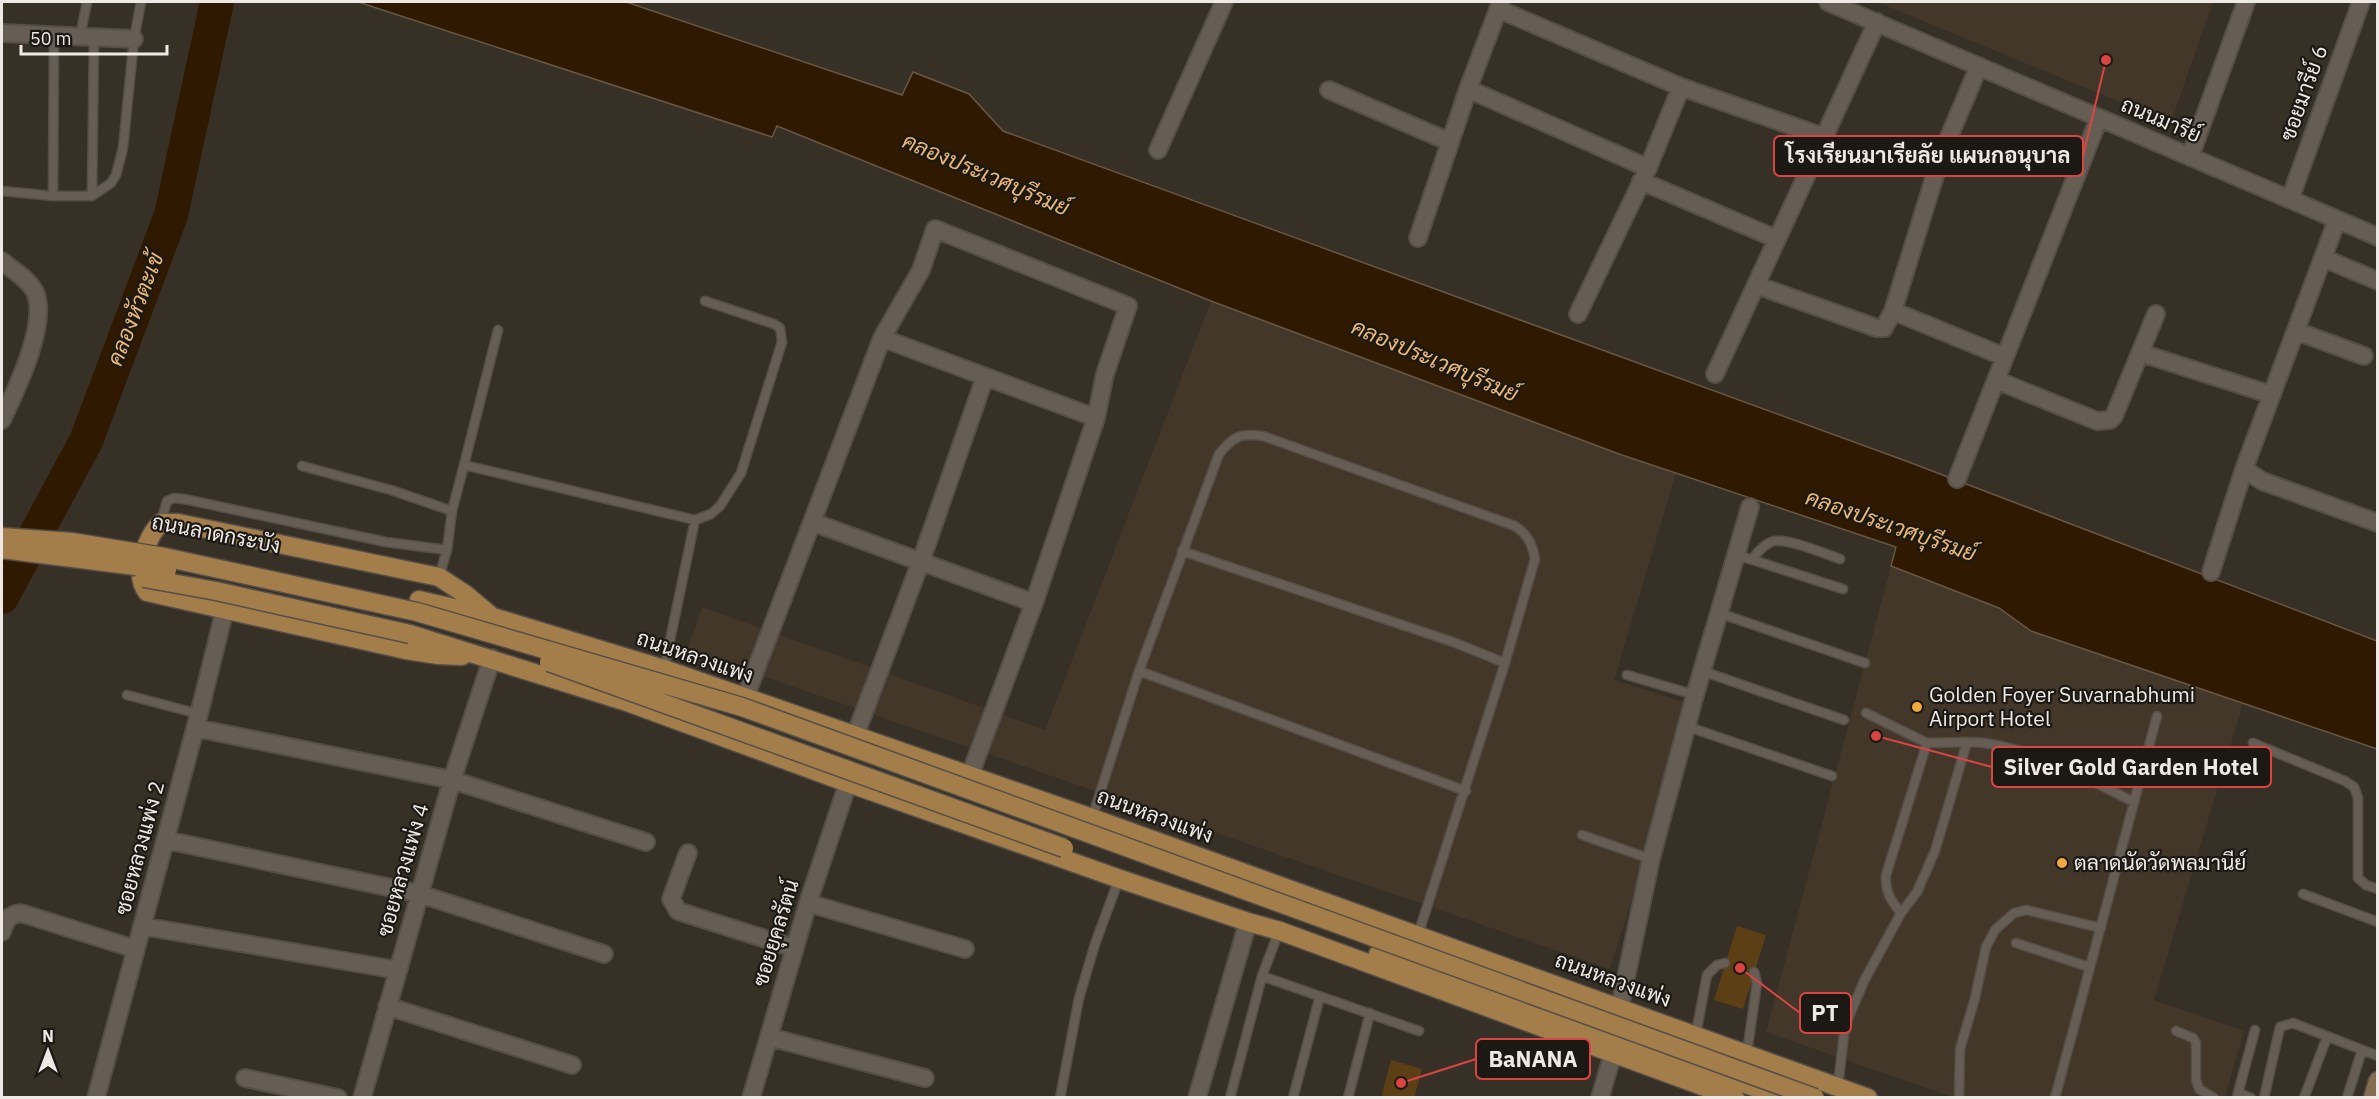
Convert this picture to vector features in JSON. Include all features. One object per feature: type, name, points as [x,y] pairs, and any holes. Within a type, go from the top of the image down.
[{"type":"main road","points":[[490,657],[438,655],[406,650],[147,592],[140,577],[148,542],[154,530],[161,523],[178,523],[439,577],[465,594],[493,617]]},
{"type":"main road","name":"ถนนลาดกระบัง","points":[[2,526],[117,538],[223,557],[419,600]]},
{"type":"main road","points":[[2,537],[72,542],[164,557],[417,612],[742,707],[1815,1098]]},
{"type":"main road","points":[[2,549],[152,567],[255,585],[404,619],[548,662],[1064,848],[1507,997],[1784,1098]]},
{"type":"main road","points":[[2,561],[123,574],[216,591],[410,634],[490,657],[627,702],[1120,879],[1280,931],[1736,1098]]},
{"type":"main road","name":"ถนนหลวงแพ่ง","points":[[419,600],[493,617],[664,669],[1418,934],[1868,1098]]},
{"type":"street","points":[[1158,150],[1224,2]]},
{"type":"street","name":"ถนนมารีย์","points":[[1828,2],[2378,237]]},
{"type":"street","points":[[2190,157],[2246,2]]},
{"type":"street","name":"ซอยมารีย์ 6","points":[[2290,200],[2361,2]]},
{"type":"street","points":[[1418,238],[1468,89],[1500,5],[1681,87],[1824,137]]},
{"type":"street","points":[[1715,374],[1876,22]]},
{"type":"street","points":[[2,33],[134,39]]},
{"type":"street","points":[[1756,285],[1877,328],[1884,327],[1893,311],[1941,156],[1979,66]]},
{"type":"street","points":[[1578,314],[1645,175],[1681,87]]},
{"type":"street","points":[[1468,89],[1777,239]]},
{"type":"street","points":[[1329,90],[1450,142]]},
{"type":"street","points":[[1957,479],[2099,118]]},
{"type":"street","points":[[2211,572],[2244,469],[2337,220]]},
{"type":"street","points":[[745,698],[882,338],[921,270],[935,229],[1128,306],[1105,374],[1096,418],[1034,603],[970,775]]},
{"type":"street","points":[[2323,258],[2378,281]]},
{"type":"street","points":[[2,261],[28,281],[35,292],[37,311],[30,352],[21,380],[2,420]]},
{"type":"street","points":[[1893,311],[2005,357]]},
{"type":"street","points":[[1996,380],[2105,422],[2114,416],[2156,314]]},
{"type":"street","points":[[2296,331],[2364,356]]},
{"type":"street","points":[[882,338],[1096,418]]},
{"type":"street","points":[[2141,353],[2272,395]]},
{"type":"street","points":[[855,736],[921,561],[985,377]]},
{"type":"street","points":[[2244,469],[2262,481],[2378,523]]},
{"type":"street","points":[[1620,1006],[1651,859],[1719,613],[1744,557],[1750,507]]},
{"type":"street","points":[[812,522],[1034,603]]},
{"type":"street","name":"ซอยหลวงแพ่ง 2","points":[[96,1098],[166,840],[225,609]]},
{"type":"street","name":"ซอยหลวงแพ่ง 4","points":[[362,1098],[452,780],[490,657]]},
{"type":"street","points":[[197,721],[452,780],[646,842]]},
{"type":"street","name":"ซอยยุคลรัตน์","points":[[751,1098],[794,948],[848,783]]},
{"type":"street","points":[[166,840],[420,894],[604,954]]},
{"type":"street","points":[[688,854],[670,899],[678,911],[794,948]]},
{"type":"street","points":[[808,903],[965,950]]},
{"type":"street","points":[[2,933],[7,919],[14,914],[21,913],[135,949]]},
{"type":"street","points":[[1197,1098],[1248,922]]},
{"type":"street","points":[[142,926],[397,970]]},
{"type":"street","points":[[387,1006],[572,1065]]},
{"type":"street","points":[[769,1037],[925,1078]]},
{"type":"street","points":[[1600,1098],[1613,1053]]},
{"type":"street","points":[[245,1078],[338,1098]]},
{"type":"street","points":[[2373,1098],[2378,1082]]},
{"type":"lane","points":[[87,2],[92,196]]},
{"type":"lane","points":[[2,191],[53,196],[92,196],[111,183],[120,160],[134,39],[141,2]]},
{"type":"lane","points":[[53,196],[54,36]]},
{"type":"lane","points":[[464,465],[695,520],[711,514],[720,506],[741,473],[782,342],[780,328],[774,324],[705,301]]},
{"type":"lane","points":[[439,577],[447,550],[452,511],[498,330]]},
{"type":"lane","points":[[1092,818],[1139,671],[1219,454],[1238,436],[1263,436],[1515,526],[1526,534],[1532,544],[1534,559],[1505,663],[1466,791],[1418,934]]},
{"type":"lane","points":[[302,466],[391,490],[452,511]]},
{"type":"lane","points":[[161,523],[167,501],[184,498],[386,542],[447,550]]},
{"type":"lane","points":[[664,669],[695,520]]},
{"type":"lane","points":[[1744,557],[1775,540],[1785,541],[1840,559]]},
{"type":"lane","points":[[1182,551],[1453,642],[1505,663]]},
{"type":"lane","points":[[1744,557],[1843,589]]},
{"type":"lane","points":[[1719,613],[1865,663]]},
{"type":"lane","points":[[1139,671],[1466,791]]},
{"type":"lane","points":[[1702,671],[1844,720]]},
{"type":"lane","points":[[1627,675],[1695,695]]},
{"type":"lane","points":[[127,695],[197,721]]},
{"type":"lane","points":[[1866,713],[1927,743],[1967,742],[1998,745],[2023,753],[2052,763],[2134,802]]},
{"type":"lane","points":[[2055,1098],[2157,716]]},
{"type":"lane","points":[[1686,726],[1832,776]]},
{"type":"lane","points":[[1838,1086],[1845,1026],[1864,981],[1901,913],[1917,892],[1935,851],[1967,742]]},
{"type":"lane","points":[[1901,913],[1889,898],[1885,885],[1886,875],[1927,743]]},
{"type":"lane","points":[[2253,743],[2346,781],[2354,788],[2358,798],[2358,878],[2366,885],[2378,889]]},
{"type":"lane","points":[[1582,835],[1651,859]]},
{"type":"lane","points":[[1060,1098],[1079,998],[1095,944],[1120,879]]},
{"type":"lane","points":[[2303,894],[2378,922]]},
{"type":"lane","points":[[1959,1098],[1960,1049],[1975,998],[1986,947],[1995,930],[2014,913],[2026,910],[2101,928]]},
{"type":"lane","points":[[1230,1098],[1262,976],[1280,931]]},
{"type":"lane","points":[[2016,943],[2089,967]]},
{"type":"lane","points":[[1696,1034],[1707,975],[1717,965],[1725,963]]},
{"type":"lane","points":[[1747,1053],[1757,983],[1754,972]]},
{"type":"lane","points":[[1262,976],[1419,1031]]},
{"type":"lane","points":[[1293,1098],[1320,996]]},
{"type":"lane","points":[[1348,1098],[1370,1013]]},
{"type":"lane","points":[[2264,1098],[2280,1027],[2293,1023],[2378,1056]]},
{"type":"lane","points":[[2252,1098],[2238,1095],[2255,1030]]},
{"type":"lane","points":[[2176,1031],[2193,1038],[2196,1043],[2196,1080],[2199,1089],[2214,1098]]},
{"type":"lane","points":[[2304,1098],[2327,1037]]},
{"type":"lane","points":[[2347,1098],[2362,1050]]},
{"type":"shaded area","points":[[1877,2],[2213,2],[2172,119],[2166,121]]},
{"type":"shaded area","points":[[1211,301],[1619,454],[1676,473],[1614,680],[1684,702],[1642,868],[1610,969],[687,650],[702,607],[1045,730]]},
{"type":"shaded area","name":"ตลาดนัดวัดพลมานีย์","points":[[1891,566],[1999,608],[2031,631],[2243,703],[2154,1000],[2244,1031],[2225,1097],[1952,1097],[1766,1032]]},
{"type":"water","name":"คลองประเวศบุรีรมย์","points":[[358,2],[626,2],[902,95],[913,72],[969,94],[1003,131],[1906,461],[2377,641],[2377,749],[2031,631],[1999,608],[1891,566],[1896,547],[1619,454],[1211,301],[777,126],[772,137]]},
{"type":"building","points":[[1737,926],[1766,935],[1743,1009],[1714,1000]]},
{"type":"building","points":[[1391,1060],[1422,1069],[1414,1098],[1381,1098]]},
{"type":"waterway","name":"คลองหัวตะเข้","points":[[2,597],[86,441],[171,215],[217,2]]},
{"type":"place","name":"โรงเรียนมาเรียลัย แผนกอนุบาล","points":[[2106,60]]},
{"type":"place","name":"Golden Foyer Suvarnabhumi Airport Hotel","points":[[1917,707]]},
{"type":"place","name":"Silver Gold Garden Hotel","points":[[1876,736]]},
{"type":"place","name":"ตลาดนัดวัดพลมานีย์","points":[[2062,863]]},
{"type":"place","name":"PT","points":[[1740,968]]},
{"type":"place","name":"BaNANA","points":[[1401,1083]]}]
